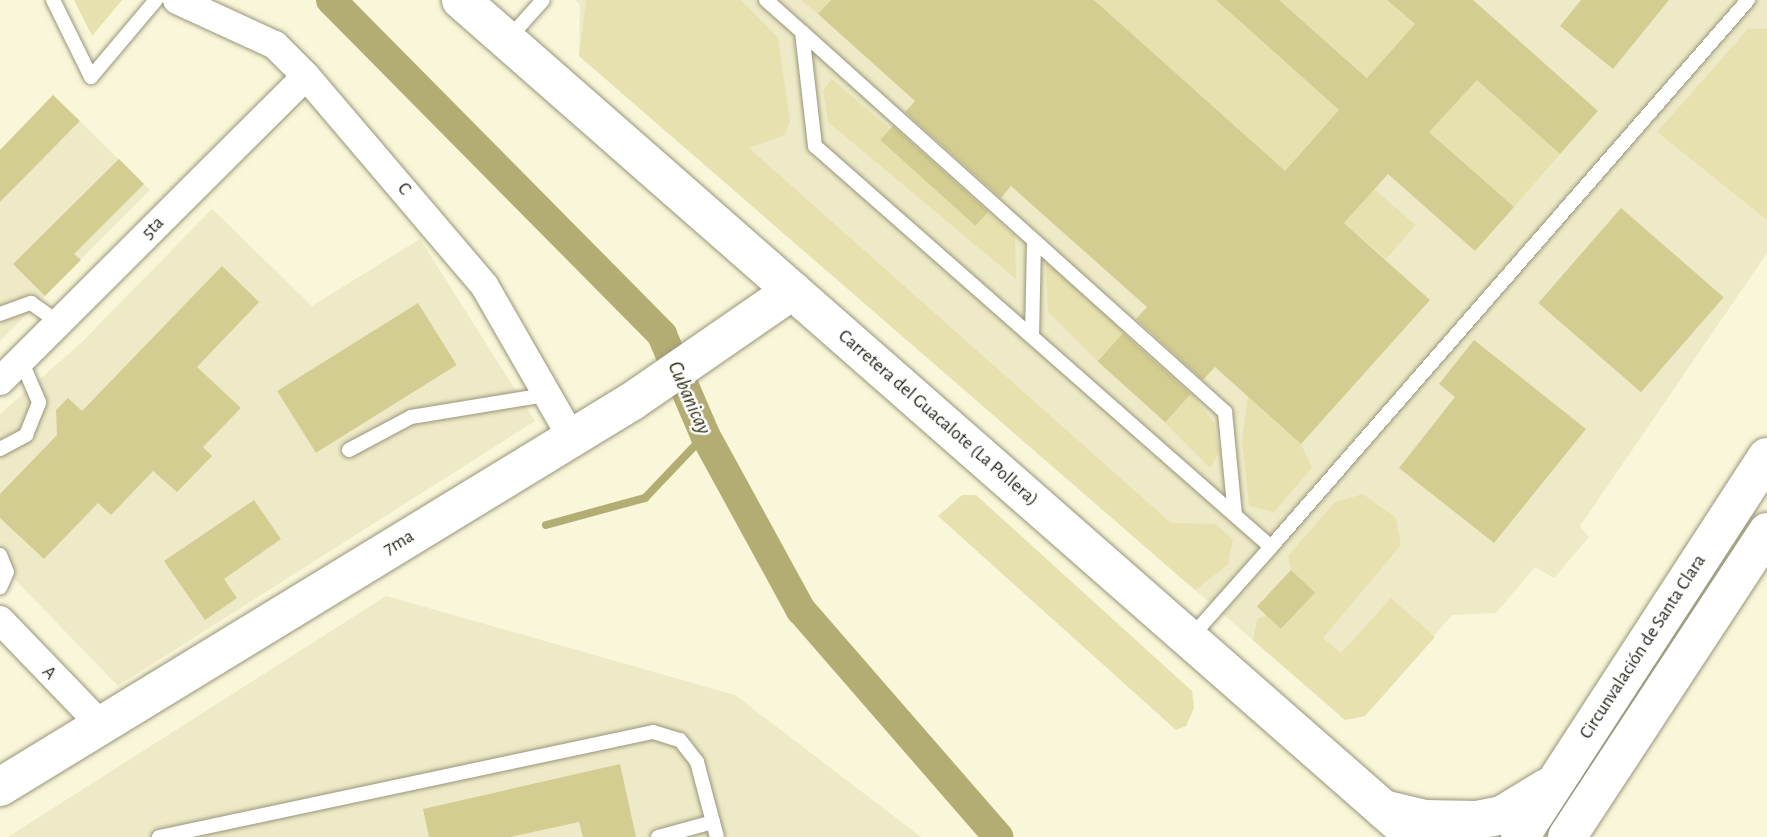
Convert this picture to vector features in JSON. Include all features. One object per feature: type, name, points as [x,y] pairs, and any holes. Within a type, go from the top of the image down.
[{"type":"main road","name":"Carretera del Guacalote (La Pollera)","points":[[461,0],[1190,639],[1388,823],[1415,837]]},
{"type":"main road","name":"7ma","points":[[0,787],[631,402],[792,291]]},
{"type":"main road","name":"Circunvalación de Santa Clara","points":[[1520,837],[1767,457]]},
{"type":"main road","name":"Circunvalación de Santa Clara","points":[[1568,836],[1767,531]]},
{"type":"main road","points":[[1388,823],[1425,819],[1476,820],[1502,815],[1556,782]]},
{"type":"street","name":"C","points":[[177,0],[275,45],[306,76],[484,285],[572,438]]},
{"type":"street","name":"5ta","points":[[0,381],[306,76]]},
{"type":"street","name":"A","points":[[0,620],[100,724]]},
{"type":"lane","points":[[52,0],[92,77],[156,0]]},
{"type":"lane","points":[[507,40],[543,0]]},
{"type":"lane","points":[[766,0],[1225,412],[1236,515]]},
{"type":"lane","points":[[1190,639],[1748,0]]},
{"type":"lane","points":[[802,32],[814,146],[1271,547]]},
{"type":"lane","points":[[1032,337],[1034,241]]},
{"type":"lane","points":[[0,314],[31,303],[58,322]]},
{"type":"lane","points":[[0,449],[26,435],[39,402],[21,360]]},
{"type":"lane","points":[[349,450],[411,418],[545,395]]},
{"type":"lane","points":[[0,555],[7,572],[0,588]]},
{"type":"lane","points":[[159,837],[653,732],[680,740],[697,762],[717,837]]},
{"type":"lane","points":[[658,837],[713,822]]},
{"type":"shaded area","points":[[74,0],[122,0],[92,36]]},
{"type":"shaded area","points":[[575,0],[1767,0],[1767,253],[1580,526],[1589,537],[1554,578],[1535,567],[1496,613],[1452,615],[1365,716],[1345,720],[579,56],[580,5]]},
{"type":"shaded area","points":[[586,0],[741,0],[778,38],[790,121],[785,135],[749,148],[1171,523],[1215,524],[1233,539],[1228,565],[1195,590],[579,56]]},
{"type":"shaded area","points":[[801,0],[831,0],[818,14]]},
{"type":"shaded area","points":[[1094,0],[1216,0],[1360,129],[1315,137],[1296,158],[1316,176],[1305,189]]},
{"type":"shaded area","points":[[1279,0],[1387,0],[1438,45],[1400,41],[1384,59],[1390,97]]},
{"type":"shaded area","points":[[1748,29],[1767,29],[1767,220],[1657,132]]},
{"type":"shaded area","points":[[1456,61],[1560,154],[1514,207],[1408,113],[1447,112],[1463,95]]},
{"type":"shaded area","points":[[832,79],[1015,236],[1016,279],[828,122],[823,90]]},
{"type":"shaded area","points":[[80,121],[150,190],[0,341],[0,202]]},
{"type":"shaded area","points":[[1374,189],[1416,225],[1386,259],[1344,223]]},
{"type":"shaded area","points":[[212,209],[312,306],[420,239],[535,421],[118,686],[0,564],[0,414],[81,343]]},
{"type":"shaded area","points":[[1046,262],[1124,332],[1097,361],[1048,312]]},
{"type":"shaded area","points":[[1191,393],[1214,423],[1219,453],[1210,468],[1164,422]]},
{"type":"shaded area","points":[[1248,396],[1301,444],[1312,468],[1274,512],[1249,506],[1242,439]]},
{"type":"shaded area","points":[[1363,494],[1396,518],[1401,545],[1323,638],[1341,653],[1391,598],[1435,637],[1365,716],[1345,720],[1253,640],[1257,619],[1267,615],[1282,629],[1315,592],[1291,570],[1288,556],[1335,502]]},
{"type":"shaded area","points":[[962,495],[976,495],[1192,691],[1194,708],[1186,726],[1176,730],[938,516]]},
{"type":"shaded area","points":[[386,596],[735,695],[921,837],[8,837]]},
{"type":"building","points":[[831,0],[1094,0],[1285,171],[1339,110],[1216,0],[1279,0],[1367,78],[1415,24],[1387,0],[1473,0],[1598,111],[1560,154],[1477,80],[1429,132],[1514,207],[1475,251],[1388,174],[1344,223],[1430,300],[1301,444],[1215,367],[1203,380],[1136,319],[1147,307],[1011,186],[1001,198],[905,112],[915,101],[818,14]]},
{"type":"building","points":[[1581,0],[1669,0],[1613,69],[1560,26]]},
{"type":"building","points":[[53,95],[80,121],[0,202],[0,150]]},
{"type":"building","points":[[893,126],[988,212],[975,226],[880,140]]},
{"type":"building","points":[[119,159],[144,184],[74,254],[81,260],[45,296],[13,264]]},
{"type":"building","points":[[1621,208],[1724,297],[1641,392],[1538,303]]},
{"type":"building","points":[[222,266],[259,302],[197,367],[241,408],[203,447],[212,456],[177,492],[153,471],[111,515],[98,503],[44,559],[0,518],[0,494],[57,435],[56,410],[68,398],[82,411]]},
{"type":"building","points":[[418,303],[457,365],[316,453],[277,391]]},
{"type":"building","points":[[1123,333],[1191,394],[1165,422],[1098,361]]},
{"type":"building","points":[[1474,340],[1586,429],[1494,543],[1399,468],[1455,397],[1439,384]]},
{"type":"building","points":[[254,500],[281,539],[224,579],[237,598],[205,620],[164,561]]},
{"type":"building","points":[[1291,570],[1315,593],[1281,629],[1257,607]]},
{"type":"building","points":[[620,764],[636,837],[583,837],[579,822],[510,837],[429,837],[423,809]]},
{"type":"waterway","name":"Cubanicay","points":[[331,0],[662,335],[705,435],[801,610],[998,837]]},
{"type":"waterway","points":[[546,525],[645,498],[705,435]]}]
